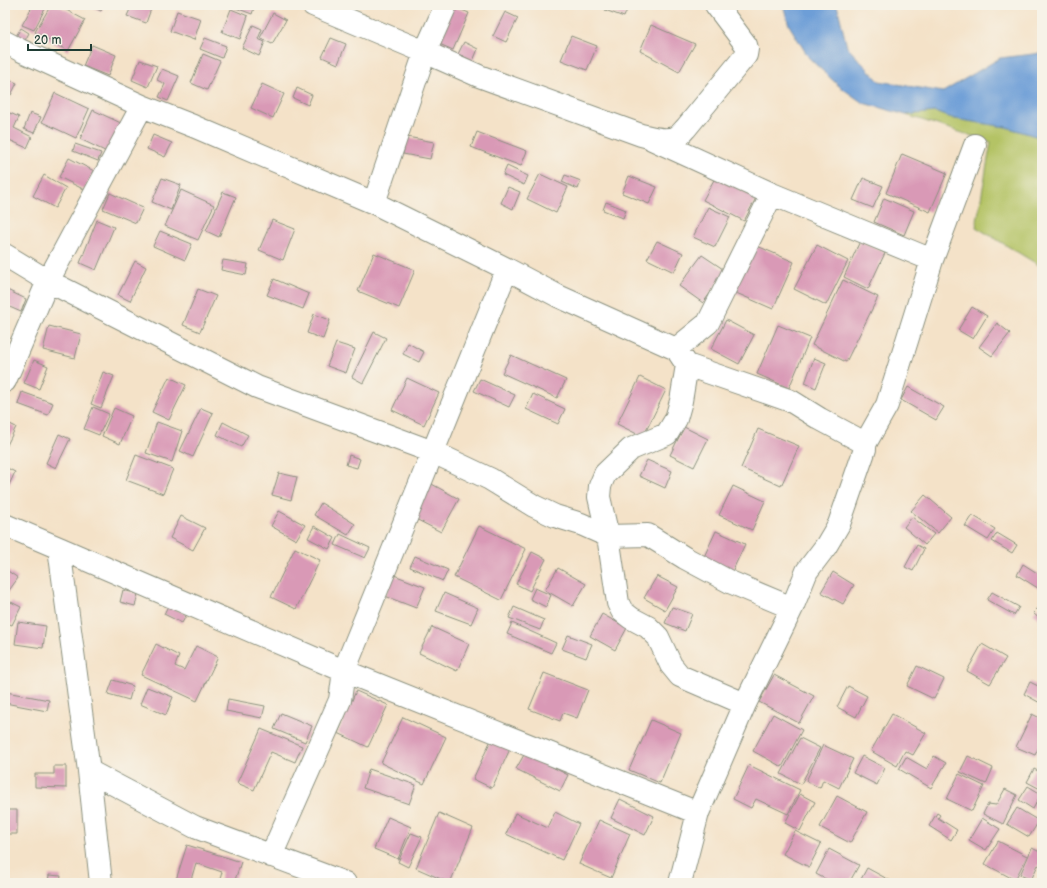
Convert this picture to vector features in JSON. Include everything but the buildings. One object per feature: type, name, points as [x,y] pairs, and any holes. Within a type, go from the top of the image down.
[{"type":"street","points":[[313,5],[479,76],[655,139],[677,137],[746,55],[746,45],[716,5]]},
{"type":"street","points":[[374,203],[425,52],[446,5]]},
{"type":"street","points":[[5,42],[142,106],[193,126],[374,203],[681,357],[790,401],[865,444]]},
{"type":"street","points":[[5,381],[48,281],[142,106]]},
{"type":"street","points":[[641,135],[772,194],[932,260]]},
{"type":"street","points":[[684,881],[698,813],[745,704],[792,608],[807,571],[826,546],[839,524],[865,449],[865,444],[887,404],[932,260],[975,145]]},
{"type":"street","points":[[745,704],[680,676],[670,665],[658,637],[648,627],[630,618],[622,610],[618,603],[608,536],[599,497],[600,486],[605,474],[631,449],[667,434],[676,419],[680,407],[681,357],[708,323],[772,194]]},
{"type":"street","points":[[5,256],[48,281],[257,387],[433,452],[490,479],[534,506],[555,516],[581,524],[608,536],[648,535],[685,558],[730,582],[792,608]]},
{"type":"street","points":[[271,856],[340,700],[344,671],[507,269]]},
{"type":"street","points":[[5,525],[344,671],[698,813]]},
{"type":"street","points":[[59,548],[89,771],[101,883]]},
{"type":"street","points":[[89,771],[195,827],[345,883]]},
{"type":"green space","points":[[935,112],[955,119],[1006,127],[1042,138],[1042,267],[976,227],[991,142],[906,115]]},
{"type":"water","points":[[783,5],[837,5],[847,47],[879,81],[943,92],[1000,58],[1042,53],[1042,138],[1006,127],[955,119],[935,112],[906,115],[863,103],[839,86],[809,58],[789,25]]}]
